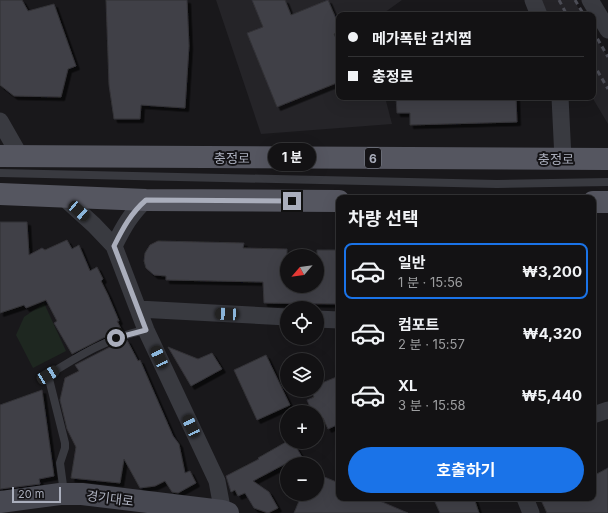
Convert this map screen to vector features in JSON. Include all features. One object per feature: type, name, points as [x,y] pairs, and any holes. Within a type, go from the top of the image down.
[{"type":"main road","name":"충정로","points":[[10,156],[608,159]]},
{"type":"main road","points":[[0,194],[146,200],[336,201]]},
{"type":"main road","points":[[596,202],[608,202]]},
{"type":"main road","name":"경기대로","points":[[0,502],[64,494],[82,494],[224,512]]},
{"type":"street","points":[[533,0],[538,12]]},
{"type":"street","points":[[590,0],[608,30]]},
{"type":"street","points":[[560,100],[563,159]]},
{"type":"street","points":[[0,121],[10,156]]},
{"type":"street","points":[[62,196],[94,225],[114,246],[146,330],[217,481],[224,512]]},
{"type":"street","points":[[114,246],[134,210],[146,200]]},
{"type":"street","points":[[138,309],[280,317]]},
{"type":"street","points":[[324,319],[336,320]]},
{"type":"street","points":[[596,414],[608,410]]},
{"type":"street","points":[[526,501],[531,513]]},
{"type":"lane","points":[[0,173],[489,184],[608,182]]},
{"type":"lane","points":[[64,494],[60,462],[65,448],[65,443],[46,376],[94,348],[124,335],[146,330]]},
{"type":"shaded area","points":[[216,0],[402,0],[385,12],[336,12],[336,100],[386,100],[392,124],[261,134]]},
{"type":"shaded area","points":[[536,0],[574,0],[580,12],[543,12]]},
{"type":"shaded area","points":[[596,39],[608,57],[608,124],[594,100],[596,100]]},
{"type":"shaded area","points":[[44,303],[66,351],[33,368],[16,335],[24,317]]},
{"type":"building","points":[[0,0],[22,0],[28,11],[54,4],[76,66],[68,69],[61,97],[14,96],[0,85]]},
{"type":"building","points":[[106,0],[187,0],[189,46],[185,108],[141,105],[140,119],[114,119],[109,85]]},
{"type":"building","points":[[252,0],[285,0],[291,15],[328,0],[336,19],[336,33],[334,34],[336,38],[336,83],[277,107],[247,33],[263,27]]},
{"type":"building","points":[[396,100],[516,100],[517,122],[410,125],[410,113],[397,113]]},
{"type":"building","points":[[0,222],[27,222],[29,255],[42,248],[45,250],[67,240],[72,249],[79,245],[90,271],[97,267],[103,279],[101,281],[122,331],[103,338],[72,354],[54,323],[57,321],[46,300],[26,308],[24,305],[0,313]]},
{"type":"building","points":[[158,241],[244,243],[243,248],[287,249],[280,249],[280,293],[324,293],[324,250],[336,250],[336,304],[324,304],[324,301],[280,301],[280,303],[264,303],[263,282],[166,280],[166,276],[154,275],[146,268],[144,261],[145,253],[150,245]]},
{"type":"building","points":[[127,340],[138,361],[140,360],[173,436],[179,444],[185,473],[190,471],[196,483],[178,493],[172,492],[165,481],[155,486],[140,488],[124,459],[120,483],[71,478],[76,447],[67,429],[60,400],[65,378],[79,371],[75,365]]},
{"type":"building","points":[[168,347],[198,359],[212,353],[222,369],[191,386]]},
{"type":"building","points":[[266,355],[280,384],[280,397],[286,397],[290,405],[280,405],[280,410],[257,420],[234,370]]},
{"type":"building","points":[[336,377],[336,425],[328,429],[324,420],[324,405],[309,405],[307,400],[314,397],[324,397],[324,382]]},
{"type":"building","points":[[42,390],[54,476],[39,479],[40,484],[0,489],[0,405]]},
{"type":"building","points":[[280,445],[280,449],[297,449],[302,457],[280,457],[280,467],[253,481],[269,492],[278,508],[268,513],[254,508],[245,493],[238,496],[235,490],[231,492],[226,476],[259,459],[258,458]]},
{"type":"building","points":[[608,468],[608,513],[547,513],[541,501],[596,501],[596,474]]},
{"type":"building","points":[[324,477],[336,482],[336,501],[380,501],[408,513],[294,513],[299,501],[324,501]]},
{"type":"building","points":[[475,501],[479,513],[440,513],[435,502]]},
{"type":"railway","points":[[559,0],[565,12]]},
{"type":"railway","points":[[575,0],[582,12]]},
{"type":"railway","points":[[596,36],[608,57]]},
{"type":"railway","points":[[596,68],[608,89]]},
{"type":"route","points":[[116,338],[146,330],[114,246],[128,219],[138,206],[146,200],[292,201]]}]
